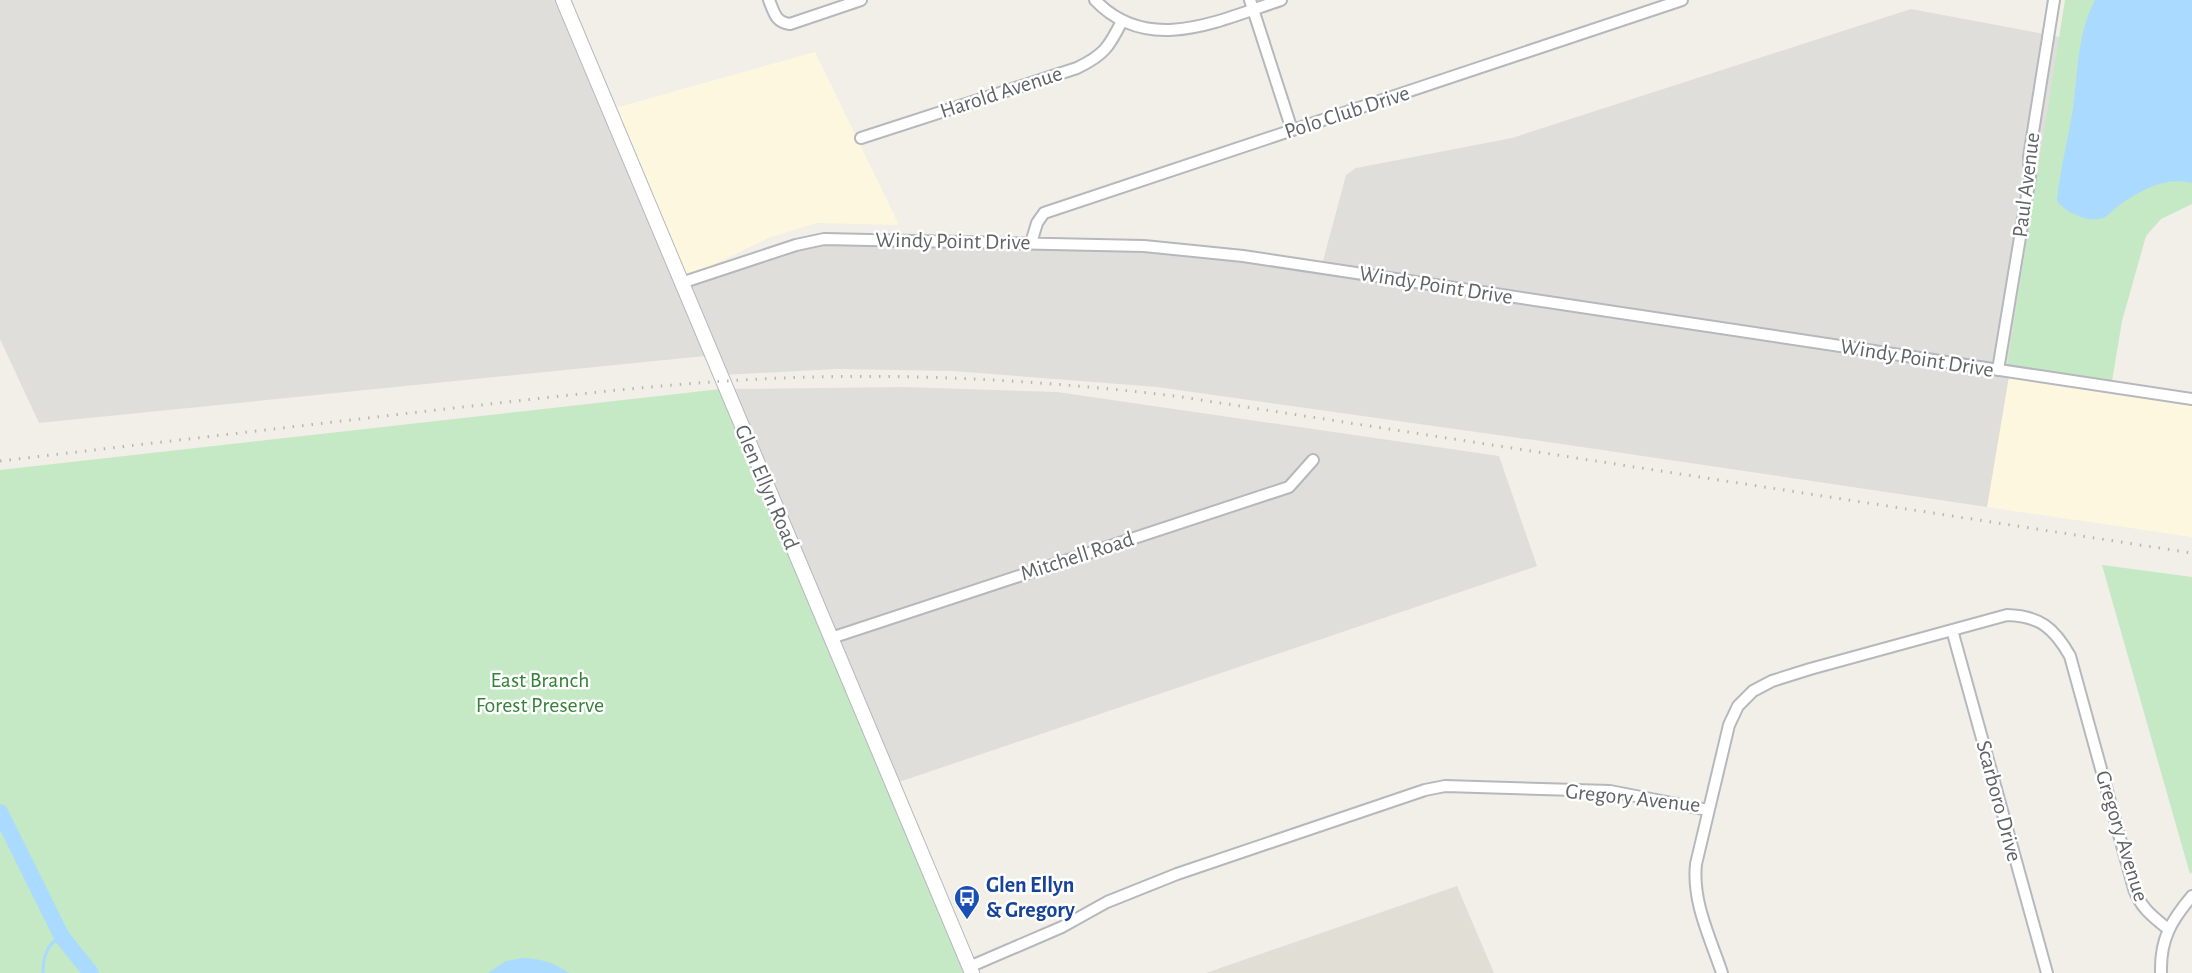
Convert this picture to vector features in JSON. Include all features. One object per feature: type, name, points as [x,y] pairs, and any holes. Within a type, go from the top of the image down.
[{"type":"street","name":"Glen Ellyn Road","points":[[563,0],[970,970]]},
{"type":"street","points":[[769,0],[776,18],[782,23],[790,24],[861,0]]},
{"type":"street","points":[[1095,0],[1122,21],[1157,31],[1192,28],[1251,5],[1281,0]]},
{"type":"street","name":"Polo Club Drive","points":[[1031,243],[1037,223],[1044,213],[1682,0]]},
{"type":"street","name":"Paul Avenue","points":[[1998,370],[2030,177],[2029,157],[2054,0]]},
{"type":"street","points":[[1251,5],[1292,130]]},
{"type":"street","name":"Harold Avenue","points":[[861,138],[1077,68],[1096,59],[1110,44],[1122,21]]},
{"type":"street","name":"Windy Point Drive","points":[[681,283],[824,238],[1144,246],[1243,256],[2192,399]]},
{"type":"street","name":"Mitchell Road","points":[[831,638],[1289,487],[1313,460]]},
{"type":"street","name":"Gregory Avenue","points":[[970,970],[1062,927],[1107,902],[1177,874],[1425,790],[1445,786],[1610,791],[1708,810],[1729,725],[1738,706],[1753,691],[1772,681],[1798,672],[2007,615],[2023,616],[2041,623],[2055,633],[2070,656],[2134,889],[2146,911],[2168,929]]},
{"type":"street","name":"Scarboro Drive","points":[[1952,630],[2047,973]]},
{"type":"street","points":[[1708,810],[1696,864],[1696,894],[1722,973]]},
{"type":"street","points":[[2161,973],[2164,940],[2168,929],[2192,896]]},
{"type":"shaded area","points":[[0,0],[559,0],[705,356],[39,423],[0,339]]},
{"type":"shaded area","points":[[1911,9],[2060,37],[2007,365],[2009,376],[1987,507],[1157,387],[953,371],[837,369],[723,375],[686,286],[824,242],[1142,249],[1320,272],[1346,175],[1356,168],[1512,138]]},
{"type":"shaded area","points":[[815,52],[899,225],[817,223],[768,238],[684,279],[611,109]]},
{"type":"shaded area","points":[[2009,376],[2192,402],[2192,537],[1987,507]]},
{"type":"shaded area","points":[[904,387],[1057,392],[1499,456],[1537,566],[896,783],[733,389]]},
{"type":"shaded area","points":[[1457,886],[1494,973],[1206,973]]},
{"type":"green space","points":[[2065,0],[2192,0],[2192,204],[2161,219],[2146,236],[2122,321],[2111,387],[2007,365]]},
{"type":"green space","name":"East Branch Forest Preserve","points":[[721,389],[968,973],[0,973],[0,470]]},
{"type":"green space","points":[[2102,565],[2192,577],[2192,872],[2190,874]]},
{"type":"water","points":[[2095,0],[2192,0],[2192,183],[2182,181],[2153,186],[2126,200],[2105,217],[2091,219],[2078,216],[2057,201],[2082,36]]},
{"type":"water","points":[[523,958],[547,962],[569,973],[488,973],[506,961]]},
{"type":"waterway","points":[[0,812],[62,937],[91,973]]},
{"type":"waterway","points":[[43,973],[49,947],[62,937]]},
{"type":"railway","points":[[0,461],[672,385],[814,377],[950,378],[1040,383],[1175,396],[2192,553]]},
{"type":"place","name":"Glen Ellyn & Gregory","points":[[967,921]]}]
